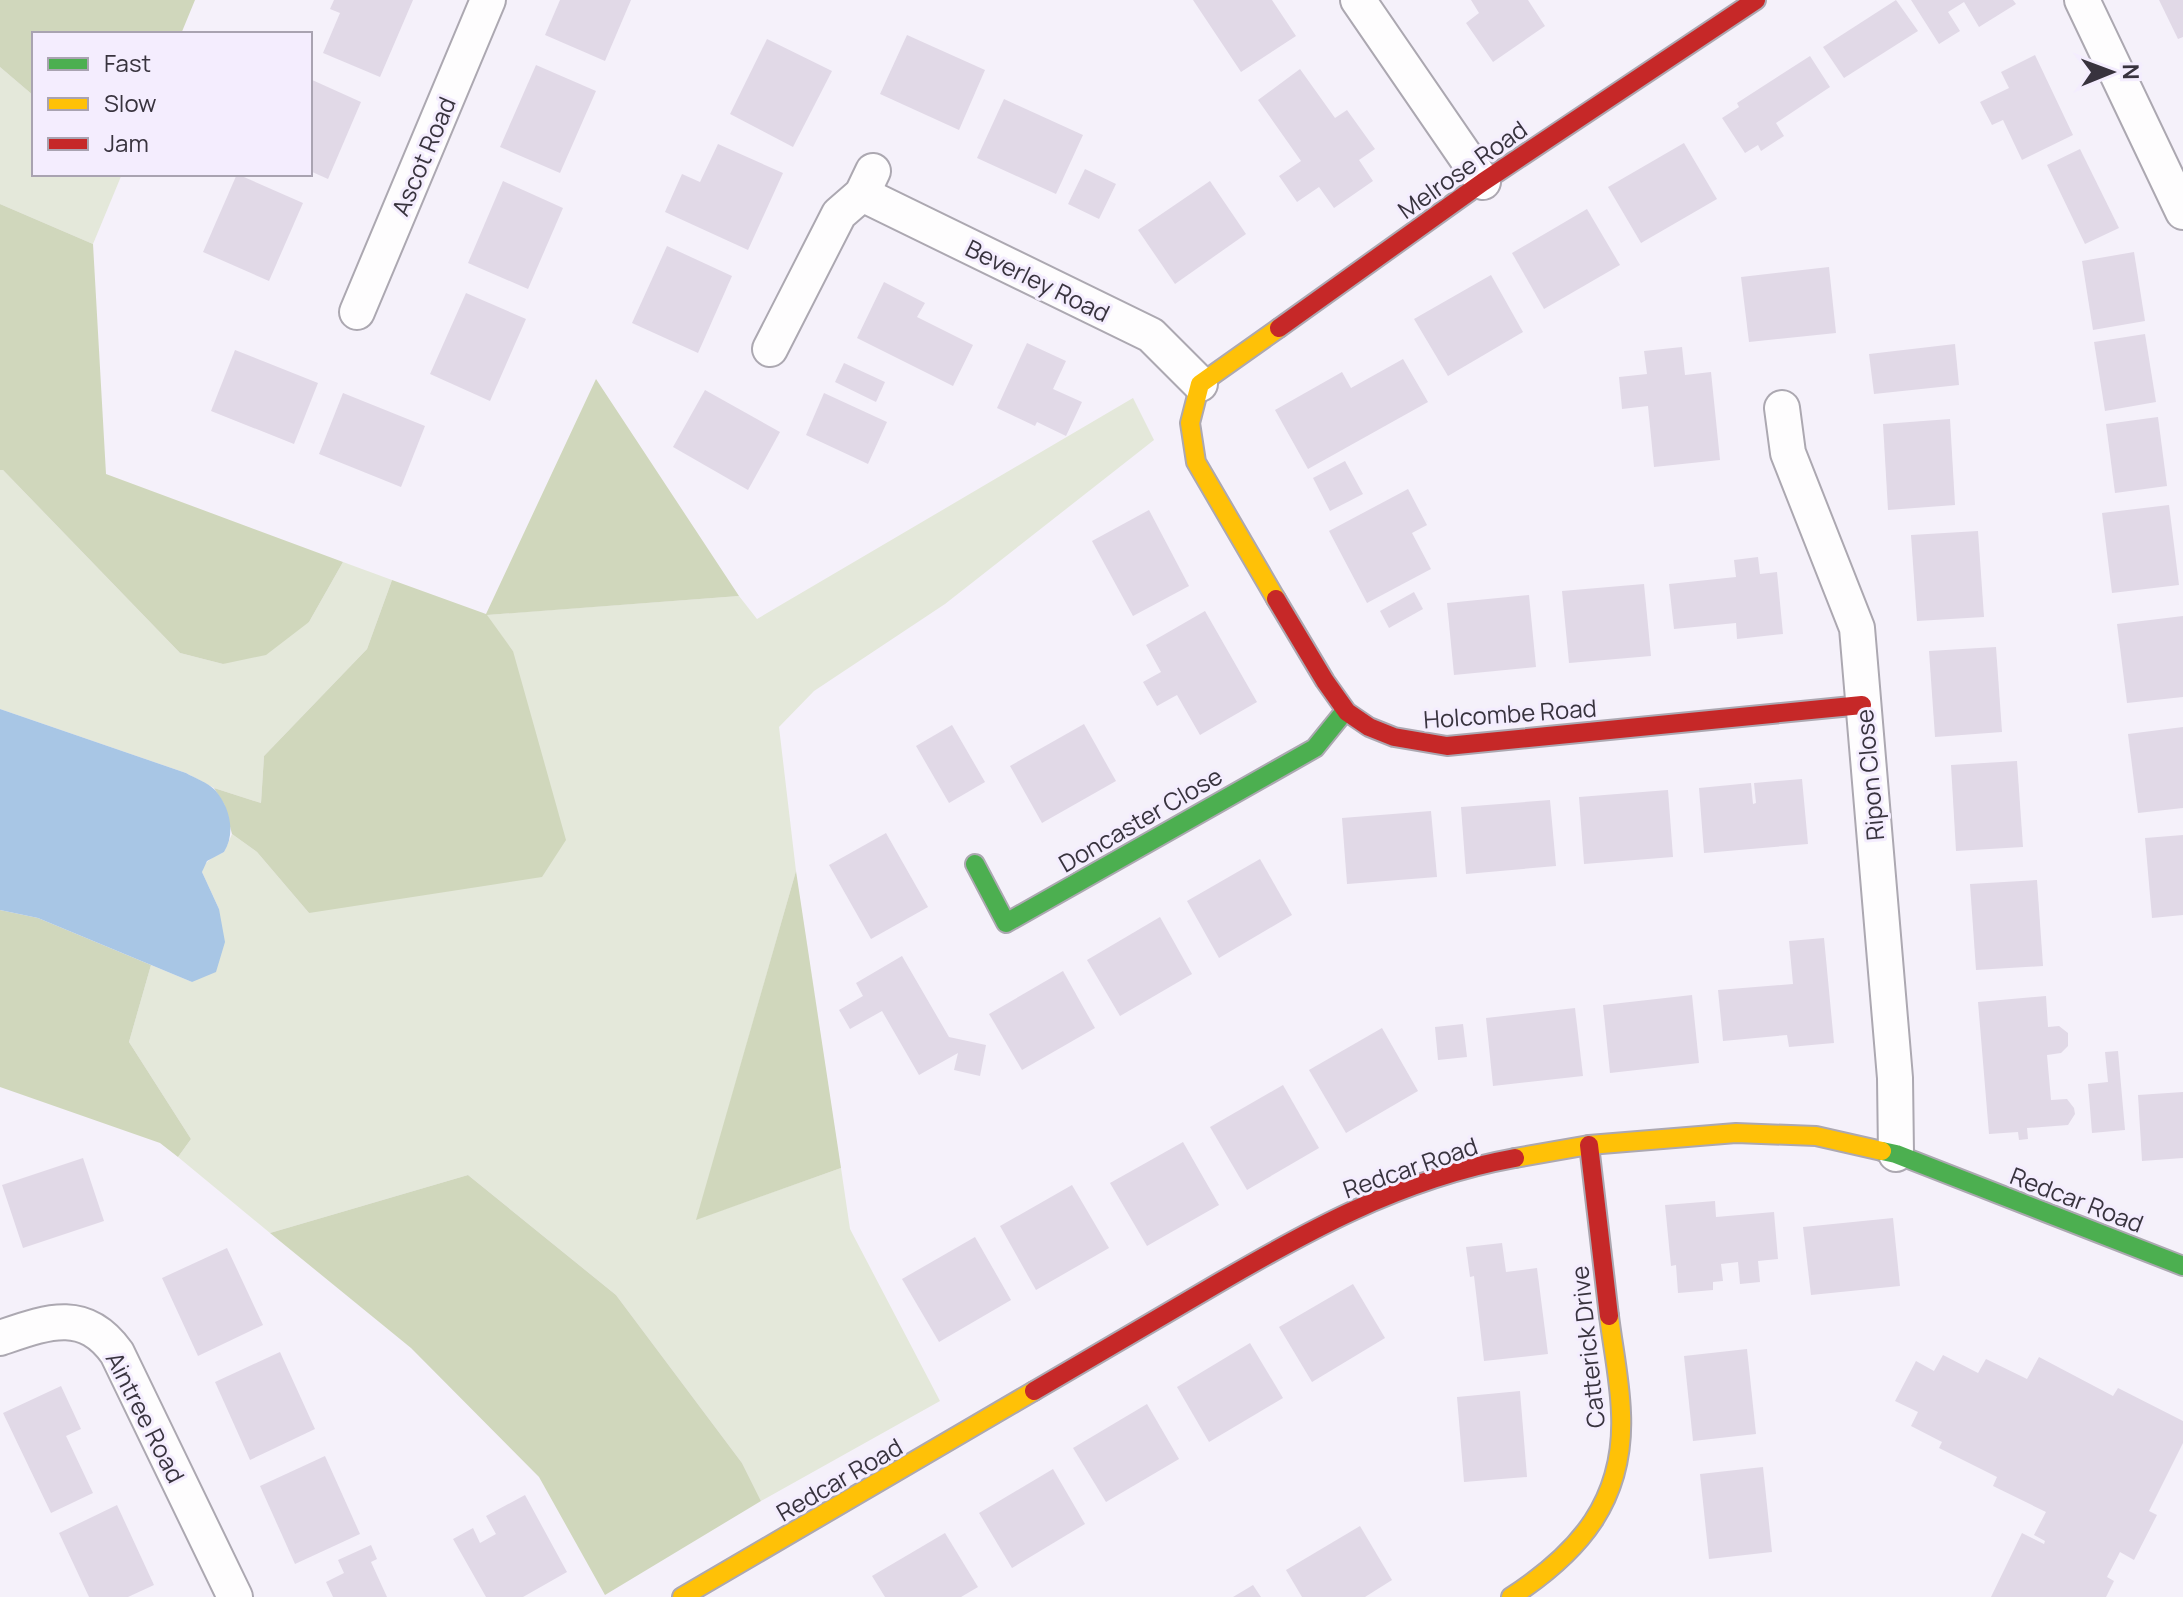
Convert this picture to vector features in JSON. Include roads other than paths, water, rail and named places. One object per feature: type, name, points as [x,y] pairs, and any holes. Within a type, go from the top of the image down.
[{"type":"street","name":"Ascot Road","points":[[357,312],[488,0]]},
{"type":"street","points":[[1358,0],[1483,182]]},
{"type":"street","name":"Melrose Road","points":[[1200,384],[1483,182],[1756,0]]},
{"type":"street","points":[[2082,0],[2183,212]]},
{"type":"street","name":"Beverley Road","points":[[770,349],[839,214],[868,182],[1151,335],[1200,384]]},
{"type":"street","name":"Holcombe Road","points":[[1200,384],[1190,408],[1189,430],[1196,462],[1345,711],[1379,731],[1418,745],[1447,746],[1862,705]]},
{"type":"street","name":"Ripon Close","points":[[1782,408],[1788,453],[1857,628],[1895,1078],[1896,1154]]},
{"type":"street","name":"Doncaster Close","points":[[975,864],[1006,923],[1315,748],[1345,711]]},
{"type":"street","name":"Redcar Road","points":[[682,1597],[1268,1254],[1373,1200],[1479,1165],[1589,1145],[1736,1133],[1816,1136],[1896,1154],[2183,1266]]},
{"type":"street","name":"Catterick Drive","points":[[1511,1597],[1546,1576],[1578,1548],[1592,1529],[1614,1478],[1620,1447],[1621,1414],[1589,1145]]},
{"type":"street","name":"Aintree Road","points":[[0,1338],[39,1325],[61,1322],[82,1324],[104,1335],[117,1353],[235,1597]]},
{"type":"water","points":[[0,709],[186,773],[215,790],[230,820],[228,845],[224,852],[207,861],[202,872],[219,909],[225,942],[216,972],[192,982],[38,918],[0,910]]}]
